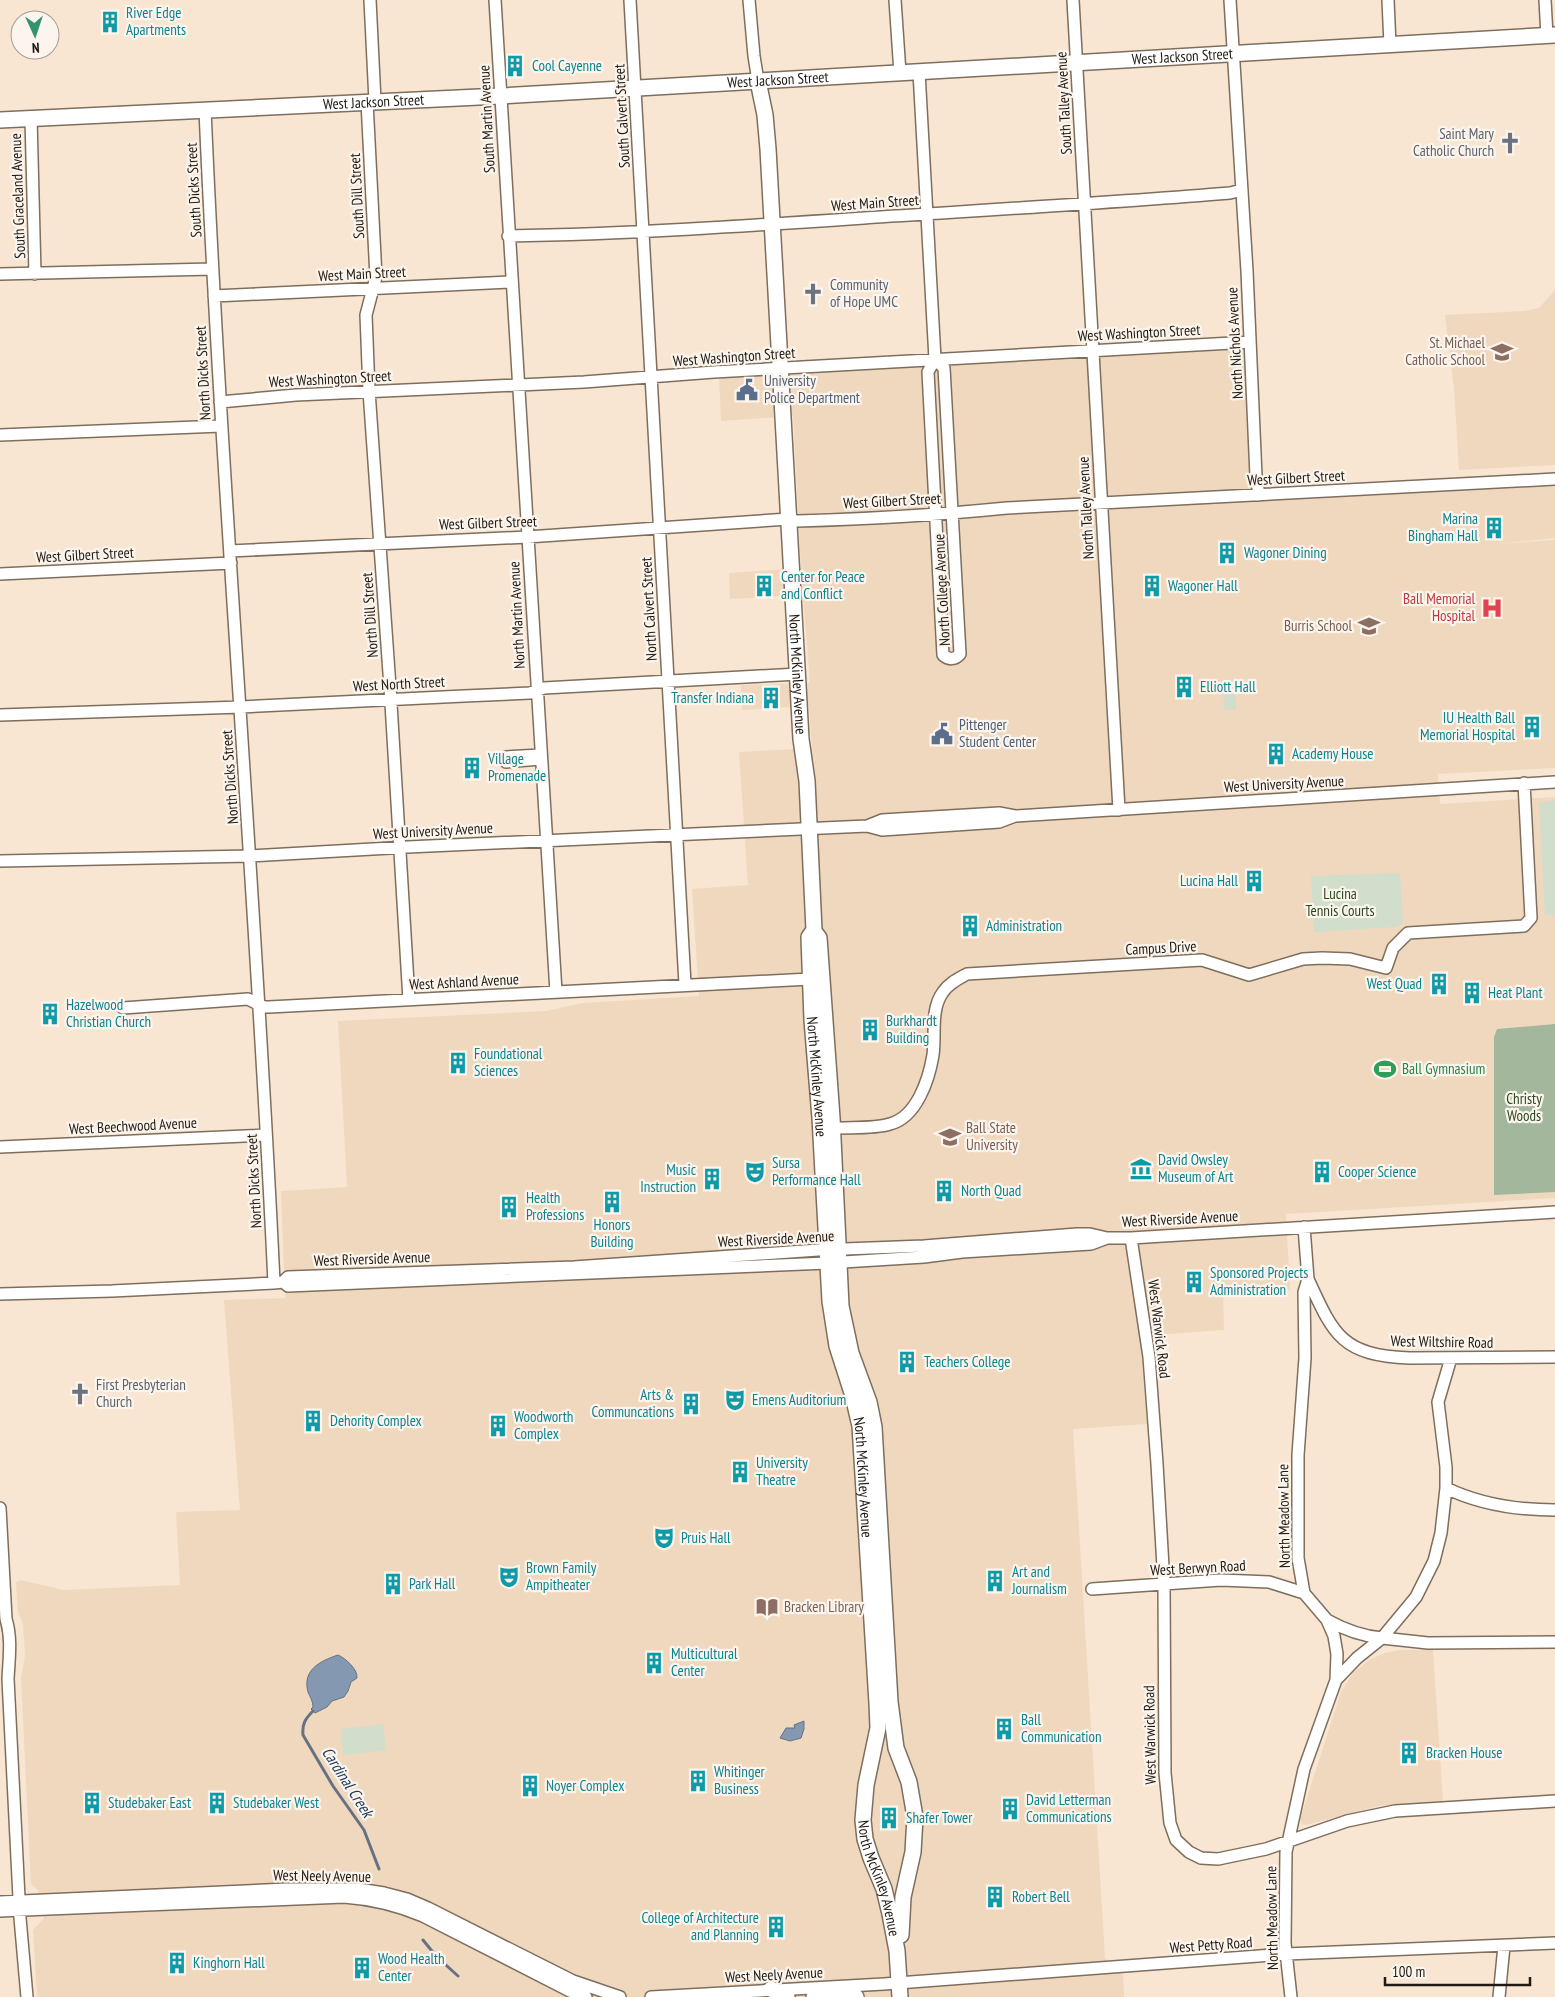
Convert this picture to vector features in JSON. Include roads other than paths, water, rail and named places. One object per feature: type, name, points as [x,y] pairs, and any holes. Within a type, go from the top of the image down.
[{"type":"main road","name":"West Jackson Street","points":[[0,120],[500,96],[1551,35]]},
{"type":"main road","name":"North McKinley Avenue","points":[[758,81],[765,115],[809,830],[814,930],[810,937],[810,979],[827,1129],[834,1259],[832,1322],[837,1346],[854,1396],[860,1426],[878,1728],[866,1785],[863,1820],[865,1839],[886,1898],[897,1951],[900,1990]]},
{"type":"main road","points":[[814,930],[819,938],[827,1129]]},
{"type":"main road","name":"North McKinley Avenue","points":[[834,1259],[845,1330],[851,1353],[869,1402],[874,1427],[890,1702],[896,1748],[909,1782],[914,1806],[914,1844],[905,1886],[901,1913],[901,1936],[897,1951]]},
{"type":"main road","points":[[771,1989],[787,1997]]},
{"type":"main road","points":[[814,1997],[845,1995],[856,1997]]},
{"type":"street","name":"South Dill Street","points":[[370,0],[376,278],[374,289]]},
{"type":"street","name":"South Martin Avenue","points":[[495,0],[508,236]]},
{"type":"street","name":"South Calvert Street","points":[[630,0],[643,231]]},
{"type":"street","points":[[749,0],[758,81]]},
{"type":"street","points":[[895,0],[900,73]]},
{"type":"street","name":"South Talley Avenue","points":[[1073,0],[1085,205]]},
{"type":"street","name":"North Nichols Avenue","points":[[1230,0],[1242,190],[1256,476],[1259,495]]},
{"type":"street","points":[[1388,0],[1390,45]]},
{"type":"street","points":[[1545,0],[1551,35]]},
{"type":"street","name":"North College Avenue","points":[[919,72],[935,359],[928,372],[944,655],[952,659],[957,658],[960,654],[944,368],[935,359]]},
{"type":"street","name":"South Dicks Street","points":[[205,110],[212,269]]},
{"type":"street","name":"South Graceland Avenue","points":[[31,118],[35,274]]},
{"type":"street","name":"West Main Street","points":[[508,236],[772,225],[1085,205],[1230,194],[1242,190]]},
{"type":"street","name":"North Talley Avenue","points":[[1085,205],[1119,810]]},
{"type":"street","name":"North Calvert Street","points":[[643,231],[685,984]]},
{"type":"street","name":"North Martin Avenue","points":[[508,236],[556,992]]},
{"type":"street","points":[[0,274],[212,269]]},
{"type":"street","name":"North Dicks Street","points":[[212,269],[241,707],[266,1135],[278,1282]]},
{"type":"street","name":"West Main Street","points":[[214,296],[512,282]]},
{"type":"street","name":"North Dill Street","points":[[374,289],[366,315],[369,391],[391,700],[409,1000]]},
{"type":"street","name":"West Washington Street","points":[[220,402],[369,391],[584,382],[935,359],[1250,342]]},
{"type":"street","points":[[0,435],[222,426]]},
{"type":"street","name":"West Gilbert Street","points":[[230,551],[527,537],[789,519],[850,519],[1101,503],[1555,479]]},
{"type":"street","name":"West Gilbert Street","points":[[0,574],[231,563]]},
{"type":"street","name":"West North Street","points":[[0,715],[391,700],[521,693],[544,688],[798,674]]},
{"type":"street","name":"West University Avenue","points":[[0,861],[250,856],[867,826],[882,830],[999,822],[1015,816],[1555,782]]},
{"type":"street","name":"Campus Drive","points":[[827,1129],[890,1124],[903,1117],[912,1108],[918,1100],[928,1078],[933,1055],[936,1005],[943,992],[954,981],[968,974],[1202,960],[1249,975],[1303,959],[1322,958],[1350,958],[1386,968],[1393,948],[1408,933],[1524,926],[1531,918],[1524,783]]},
{"type":"street","name":"West Ashland Avenue","points":[[122,1008],[248,999],[259,1005],[273,1007],[685,984],[810,979]]},
{"type":"street","name":"West Beechwood Avenue","points":[[0,1147],[266,1135]]},
{"type":"street","name":"West Riverside Avenue","points":[[0,1294],[112,1291],[278,1282],[288,1277],[924,1257],[962,1252],[1091,1244],[1107,1238],[1555,1212]]},
{"type":"street","name":"North Meadow Lane","points":[[1291,1997],[1286,1954],[1284,1898],[1287,1842],[1304,1769],[1336,1680],[1336,1645],[1328,1620],[1304,1593],[1298,1558],[1298,1455],[1305,1358],[1304,1292],[1308,1279],[1304,1227]]},
{"type":"street","name":"West Warwick Road","points":[[1131,1238],[1149,1357],[1164,1584],[1165,1773],[1170,1823],[1176,1840],[1189,1852],[1201,1858],[1210,1859],[1251,1853],[1347,1821],[1395,1811],[1555,1801]]},
{"type":"street","name":"West Wiltshire Road","points":[[1308,1279],[1324,1312],[1337,1333],[1354,1347],[1387,1357],[1555,1357]]},
{"type":"street","points":[[1336,1680],[1357,1658],[1382,1638],[1409,1607],[1429,1573],[1441,1533],[1446,1488],[1446,1466],[1438,1402],[1451,1358]]},
{"type":"street","points":[[1446,1488],[1502,1506],[1535,1510],[1555,1510]]},
{"type":"street","points":[[0,1508],[5,1609],[4,1625],[10,1653],[8,1679],[20,1906],[27,1997]]},
{"type":"street","name":"West Berwyn Road","points":[[1092,1589],[1174,1582],[1252,1580],[1284,1586],[1304,1593]]},
{"type":"street","points":[[1328,1620],[1356,1634],[1428,1644],[1555,1642]]},
{"type":"street","points":[[0,1765],[13,1764]]},
{"type":"street","name":"West Neely Avenue","points":[[0,1911],[20,1906],[295,1889],[358,1889],[384,1892],[428,1908],[573,1982],[620,1997]]},
{"type":"street","name":"West Neely Avenue","points":[[0,1902],[20,1906],[363,1898],[398,1906],[423,1916],[570,1991],[586,1997]]},
{"type":"street","name":"West Petty Road","points":[[900,1990],[1286,1954],[1555,1943]]},
{"type":"street","points":[[1499,1997],[1504,1946]]},
{"type":"street","name":"West Neely Avenue","points":[[651,1997],[771,1989],[900,1990]]},
{"type":"water","points":[[338,1655],[353,1668],[357,1678],[351,1682],[344,1697],[332,1701],[327,1707],[315,1713],[311,1709],[313,1705],[307,1684],[310,1672],[325,1660]]},
{"type":"water","points":[[804,1721],[801,1738],[790,1741],[780,1738],[786,1728],[795,1728],[794,1725]]},
{"type":"waterway","name":"Cardinal Creek","points":[[313,1711],[305,1722],[303,1735],[333,1786],[364,1830],[379,1869]]},
{"type":"waterway","name":"Cardinal Creek","points":[[423,1940],[436,1956],[458,1976]]},
{"type":"place","name":"River Edge Apartments","points":[[110,22]]},
{"type":"place","name":"Cool Cayenne","points":[[515,66]]},
{"type":"place","name":"Saint Mary Catholic Church","points":[[1510,143]]},
{"type":"place","name":"Community of Hope UMC","points":[[813,294]]},
{"type":"place","name":"St. Michael Catholic School","points":[[1502,352]]},
{"type":"place","name":"University Police Department","points":[[747,390]]},
{"type":"place","name":"Marina Bingham Hall","points":[[1494,528]]},
{"type":"place","name":"Wagoner Dining","points":[[1227,553]]},
{"type":"place","name":"Center for Peace and Conflict","points":[[764,586]]},
{"type":"place","name":"Wagoner Hall","points":[[1152,586]]},
{"type":"place","name":"Ball Memorial Hospital","points":[[1492,608]]},
{"type":"place","name":"Burris School","points":[[1369,626]]},
{"type":"place","name":"Elliott Hall","points":[[1184,687]]},
{"type":"place","name":"Transfer Indiana","points":[[771,698]]},
{"type":"place","name":"IU Health Ball Memorial Hospital","points":[[1532,727]]},
{"type":"place","name":"Pittenger Student Center","points":[[942,734]]},
{"type":"place","name":"Academy House","points":[[1276,754]]},
{"type":"place","name":"Village Promenade","points":[[472,768]]},
{"type":"place","name":"Lucina Hall","points":[[1254,881]]},
{"type":"place","name":"Administration","points":[[970,926]]},
{"type":"place","name":"West Quad","points":[[1439,984]]},
{"type":"place","name":"Heat Plant","points":[[1472,993]]},
{"type":"place","name":"Hazelwood Christian Church","points":[[50,1014]]},
{"type":"place","name":"Burkhardt Building","points":[[870,1030]]},
{"type":"place","name":"Foundational Sciences","points":[[458,1063]]},
{"type":"place","name":"Ball Gymnasium","points":[[1385,1069]]},
{"type":"place","name":"Ball State University","points":[[950,1137]]},
{"type":"place","name":"David Owsley Museum of Art","points":[[1141,1169]]},
{"type":"place","name":"Sursa Performance Hall","points":[[755,1172]]},
{"type":"place","name":"Cooper Science","points":[[1322,1172]]},
{"type":"place","name":"Music Instruction","points":[[712,1179]]},
{"type":"place","name":"North Quad","points":[[944,1191]]},
{"type":"place","name":"Honors Building","points":[[612,1202]]},
{"type":"place","name":"Health Professions","points":[[509,1207]]},
{"type":"place","name":"Sponsored Projects Administration","points":[[1194,1282]]},
{"type":"place","name":"Teachers College","points":[[907,1362]]},
{"type":"place","name":"First Presbyterian Church","points":[[80,1394]]},
{"type":"place","name":"Emens Auditorium","points":[[735,1400]]},
{"type":"place","name":"Arts & Communcations","points":[[691,1404]]},
{"type":"place","name":"Dehority Complex","points":[[313,1421]]},
{"type":"place","name":"Woodworth Complex","points":[[498,1426]]},
{"type":"place","name":"University Theatre","points":[[740,1472]]},
{"type":"place","name":"Pruis Hall","points":[[664,1538]]},
{"type":"place","name":"Brown Family Ampitheater","points":[[509,1577]]},
{"type":"place","name":"Art and Journalism","points":[[995,1581]]},
{"type":"place","name":"Park Hall","points":[[393,1584]]},
{"type":"place","name":"Bracken Library","points":[[767,1607]]},
{"type":"place","name":"Multicultural Center","points":[[654,1663]]},
{"type":"place","name":"Ball Communication","points":[[1004,1729]]},
{"type":"place","name":"Bracken House","points":[[1409,1753]]},
{"type":"place","name":"Whitinger Business","points":[[698,1781]]},
{"type":"place","name":"Noyer Complex","points":[[530,1786]]},
{"type":"place","name":"Studebaker East","points":[[92,1803]]},
{"type":"place","name":"Studebaker West","points":[[217,1803]]},
{"type":"place","name":"David Letterman Communications","points":[[1010,1809]]},
{"type":"place","name":"Shafer Tower","points":[[889,1818]]},
{"type":"place","name":"Robert Bell","points":[[995,1897]]},
{"type":"place","name":"College of Architecture and Planning","points":[[776,1927]]},
{"type":"place","name":"Kinghorn Hall","points":[[177,1963]]},
{"type":"place","name":"Wood Health Center","points":[[362,1968]]},
{"type":"park label","name":"Lucina Tennis Courts","points":[[1340,902]]},
{"type":"park label","name":"Christy Woods","points":[[1524,1108]]}]
